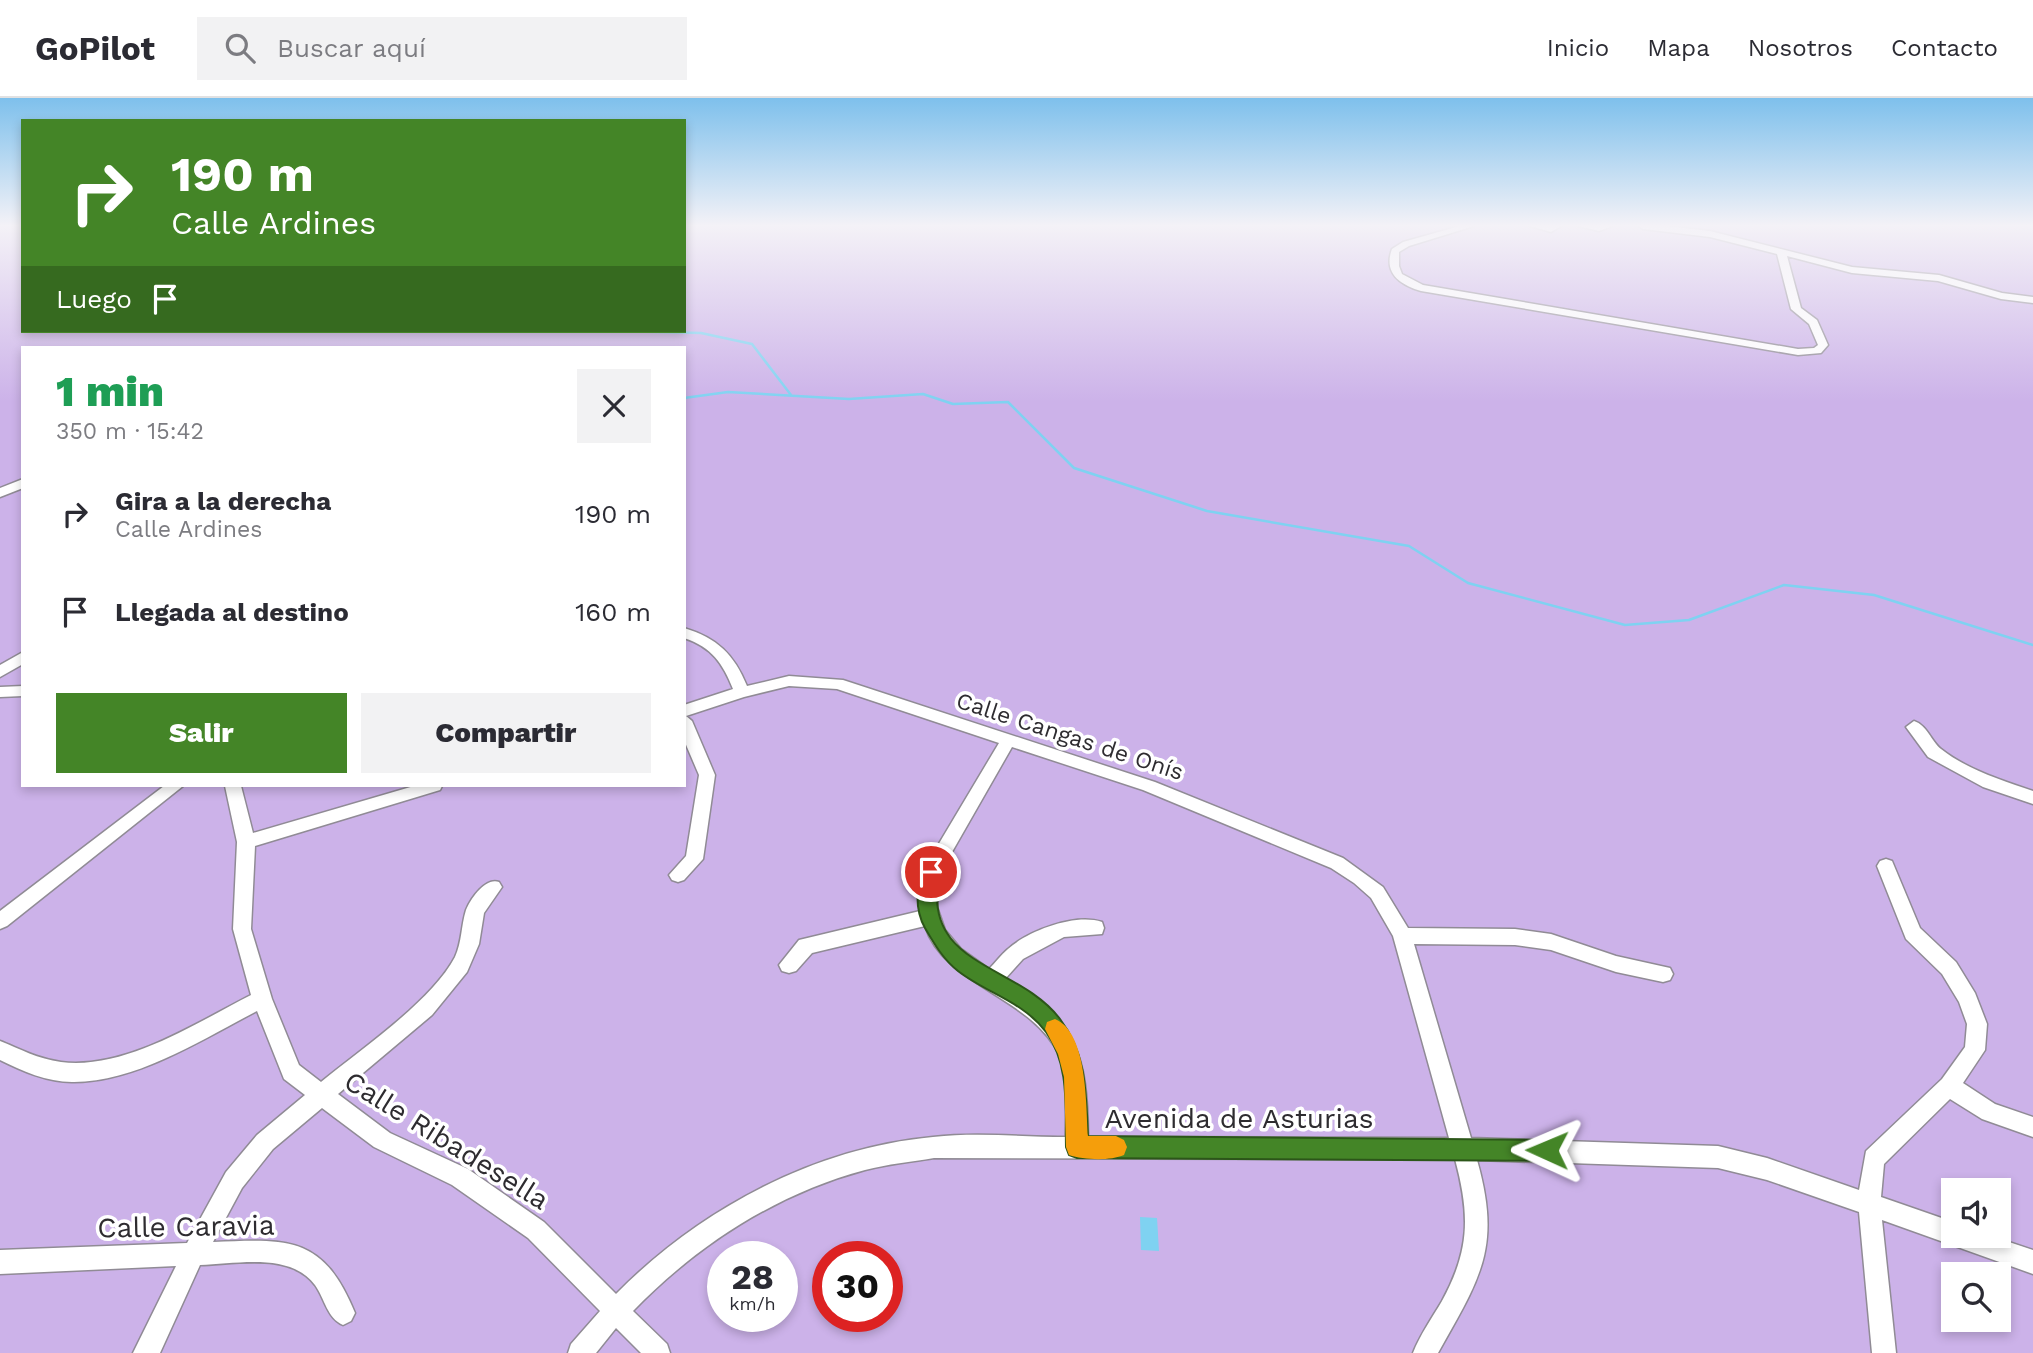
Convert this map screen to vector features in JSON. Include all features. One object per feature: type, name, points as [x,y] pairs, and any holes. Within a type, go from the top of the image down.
[{"type":"street","points":[[1410,285],[1798,352],[1816,351],[1823,345],[1813,323],[1796,309],[1789,285]]},
{"type":"street","points":[[1962,285],[2001,296],[2033,300]]},
{"type":"street","points":[[0,493],[21,484]]},
{"type":"street","points":[[686,634],[698,637],[728,656],[742,692]]},
{"type":"street","points":[[0,672],[21,658]]},
{"type":"street","name":"Calle Cangas de Onís","points":[[686,710],[742,692],[789,681],[838,684],[1150,786],[1337,863],[1365,879],[1387,902],[1402,936],[1463,1149]]},
{"type":"street","points":[[0,692],[21,691]]},
{"type":"street","points":[[678,875],[694,859],[707,775],[686,726]]},
{"type":"street","points":[[1914,727],[1934,753],[1989,783],[2032,800]]},
{"type":"street","points":[[1007,741],[931,872],[927,890],[929,917],[947,949],[966,966],[1029,1003],[1052,1024],[1068,1051],[1074,1077],[1077,1147]]},
{"type":"street","points":[[0,921],[174,787]]},
{"type":"street","name":"Calle Ribadesella","points":[[233,787],[246,842],[242,929],[262,999],[291,1072],[382,1140],[460,1177],[536,1230],[658,1353]]},
{"type":"street","points":[[246,842],[431,787]]},
{"type":"street","points":[[1884,1353],[1869,1202],[1874,1158],[1949,1086],[1975,1050],[1977,1024],[1968,999],[1949,968],[1913,933],[1886,866]]},
{"type":"street","points":[[145,1353],[150,1348],[194,1253],[234,1180],[265,1142],[425,1009],[460,966],[470,944],[475,911],[493,887]]},
{"type":"street","points":[[789,965],[806,946],[929,917]]},
{"type":"street","points":[[991,981],[1016,953],[1062,929],[1095,928]]},
{"type":"street","points":[[1402,936],[1515,937],[1551,942],[1616,964],[1662,974]]},
{"type":"street","points":[[0,1050],[18,1060],[47,1069],[81,1072],[118,1065],[164,1047],[262,999]]},
{"type":"street","points":[[1949,1086],[1989,1112],[2033,1127]]},
{"type":"street","name":"Avenida de Asturias","points":[[580,1353],[617,1311],[659,1270],[712,1229],[779,1190],[865,1159],[934,1147],[1463,1149],[1596,1151],[1718,1157],[1767,1169],[1941,1229]]},
{"type":"street","points":[[1425,1353],[1463,1284],[1474,1255],[1478,1231],[1476,1206],[1463,1149]]},
{"type":"street","points":[[1994,1248],[2033,1262]]},
{"type":"street","name":"Calle Caravia","points":[[0,1262],[269,1251],[297,1256],[323,1276],[343,1314]]},
{"type":"shaded area","points":[[0,285],[21,285],[21,333],[686,333],[686,285],[2033,285],[2033,1353],[0,1353]]},
{"type":"water","points":[[1140,1217],[1157,1218],[1159,1251],[1141,1250]]},
{"type":"waterway","points":[[686,333],[701,333],[752,344],[791,395]]},
{"type":"waterway","points":[[686,398],[728,392],[849,399],[923,394],[953,404],[1008,402],[1074,468],[1207,511],[1409,546],[1468,583],[1625,625],[1689,620],[1784,585],[1874,595],[2033,645]]},
{"type":"slow traffic","points":[[1055,1029],[1068,1051],[1074,1077],[1077,1147],[1116,1147]]},
{"type":"route","points":[[931,872],[927,890],[929,917],[947,949],[966,966],[1029,1003],[1052,1024],[1068,1051],[1074,1077],[1077,1147],[1547,1150]]}]
